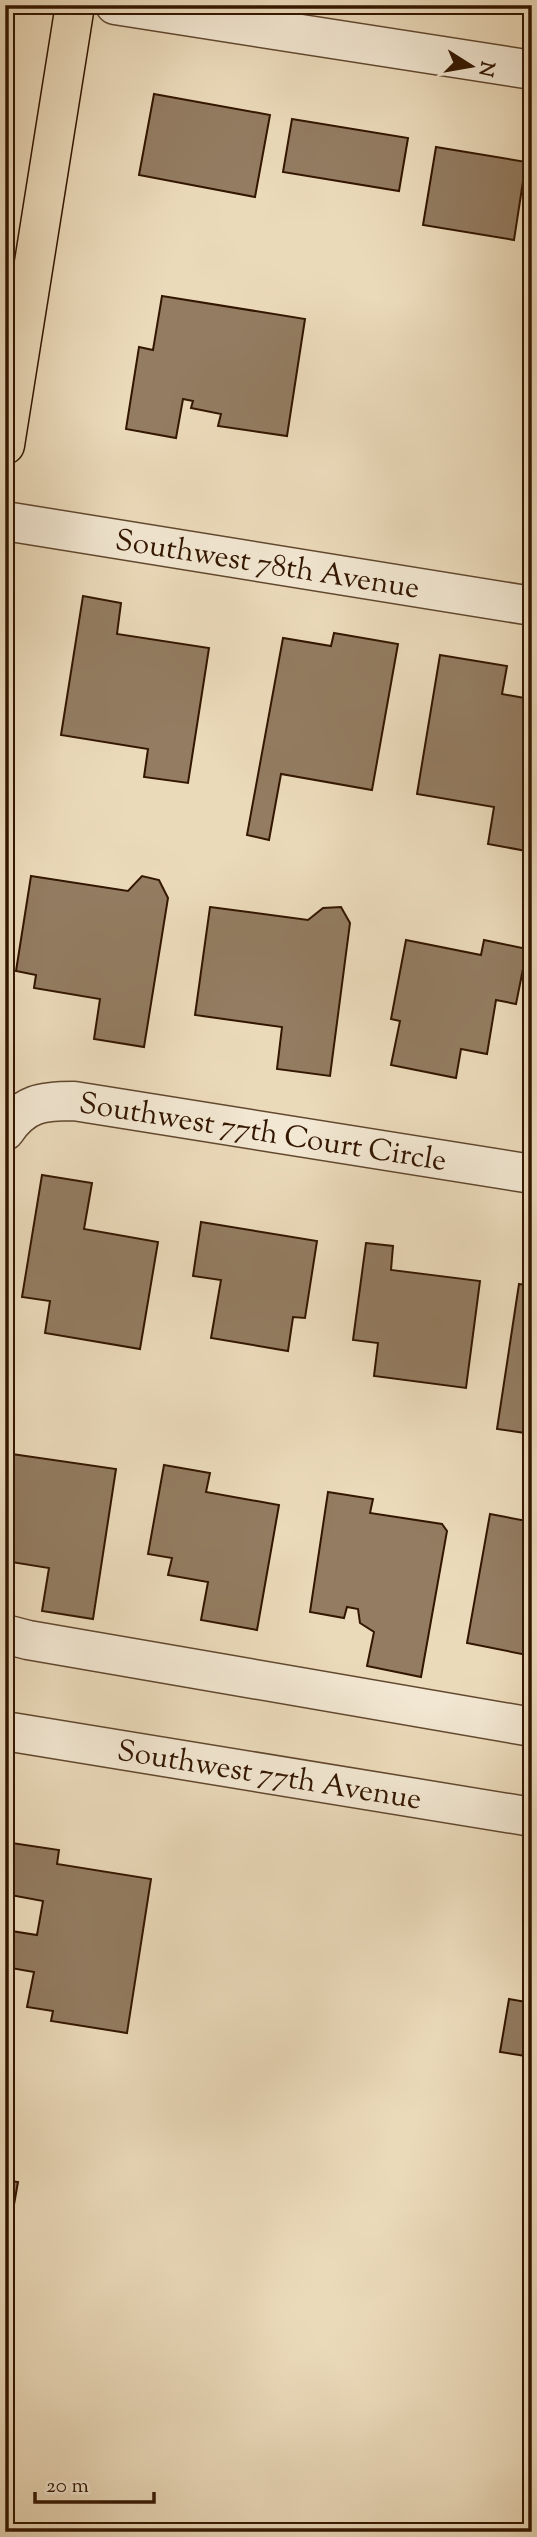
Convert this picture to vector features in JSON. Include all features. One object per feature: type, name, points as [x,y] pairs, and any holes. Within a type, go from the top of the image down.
[{"type":"main road","points":[[5,445],[75,5]]},
{"type":"street","points":[[115,5],[532,71]]},
{"type":"street","name":"Southwest 78th Avenue","points":[[5,521],[532,606]]},
{"type":"street","name":"Southwest 77th Court Circle","points":[[5,1131],[23,1109],[47,1101],[74,1101],[532,1174]]},
{"type":"street","points":[[5,1634],[532,1727]]},
{"type":"street","name":"Southwest 77th Avenue","points":[[5,1731],[532,1817]]},
{"type":"building","points":[[154,94],[270,115],[255,197],[139,175]]},
{"type":"building","points":[[292,119],[408,138],[399,191],[283,172]]},
{"type":"building","points":[[436,147],[526,162],[514,240],[423,225]]},
{"type":"building","points":[[162,296],[305,319],[287,436],[218,426],[221,414],[191,408],[193,401],[183,399],[176,438],[126,429],[139,347],[153,350]]},
{"type":"building","points":[[83,596],[121,603],[117,634],[209,648],[188,783],[144,777],[148,749],[61,735]]},
{"type":"building","points":[[334,633],[398,644],[372,790],[281,774],[269,840],[247,835],[283,638],[331,646]]},
{"type":"building","points":[[440,655],[507,666],[502,694],[530,699],[532,693],[532,852],[488,844],[494,807],[417,794]]},
{"type":"building","points":[[31,876],[128,891],[142,876],[159,880],[168,898],[144,1047],[94,1039],[100,999],[34,988],[36,975],[16,971]]},
{"type":"building","points":[[210,907],[308,920],[323,908],[341,907],[350,923],[330,1076],[277,1069],[282,1027],[195,1015]]},
{"type":"building","points":[[406,940],[481,955],[484,940],[527,949],[516,1004],[496,1000],[487,1054],[461,1049],[456,1078],[391,1065],[400,1021],[391,1019]]},
{"type":"building","points":[[42,1175],[92,1183],[84,1229],[158,1242],[140,1349],[45,1333],[50,1301],[22,1297]]},
{"type":"building","points":[[201,1222],[317,1241],[305,1318],[293,1317],[288,1351],[211,1338],[221,1280],[193,1276]]},
{"type":"building","points":[[366,1243],[393,1246],[391,1270],[480,1281],[466,1388],[374,1376],[378,1343],[353,1340]]},
{"type":"building","points":[[519,1284],[532,1286],[532,1434],[497,1429]]},
{"type":"building","points":[[5,1453],[116,1469],[93,1619],[42,1611],[49,1568],[5,1561]]},
{"type":"building","points":[[164,1465],[210,1473],[206,1492],[279,1505],[257,1630],[201,1620],[208,1582],[168,1575],[172,1558],[148,1554]]},
{"type":"building","points":[[328,1492],[373,1499],[370,1513],[442,1524],[447,1531],[421,1677],[367,1666],[374,1632],[360,1623],[358,1609],[347,1607],[344,1618],[310,1612]]},
{"type":"building","points":[[490,1514],[532,1522],[532,1656],[467,1643]]},
{"type":"building","points":[[5,1842],[59,1850],[57,1864],[151,1879],[127,2033],[51,2021],[53,2011],[27,2007],[34,1972],[5,1967],[5,1930],[37,1935],[43,1901],[5,1894]]},
{"type":"building","points":[[509,1999],[532,2003],[532,2057],[500,2052]]},
{"type":"building","points":[[5,2180],[18,2182],[10,2227],[5,2226]]}]
